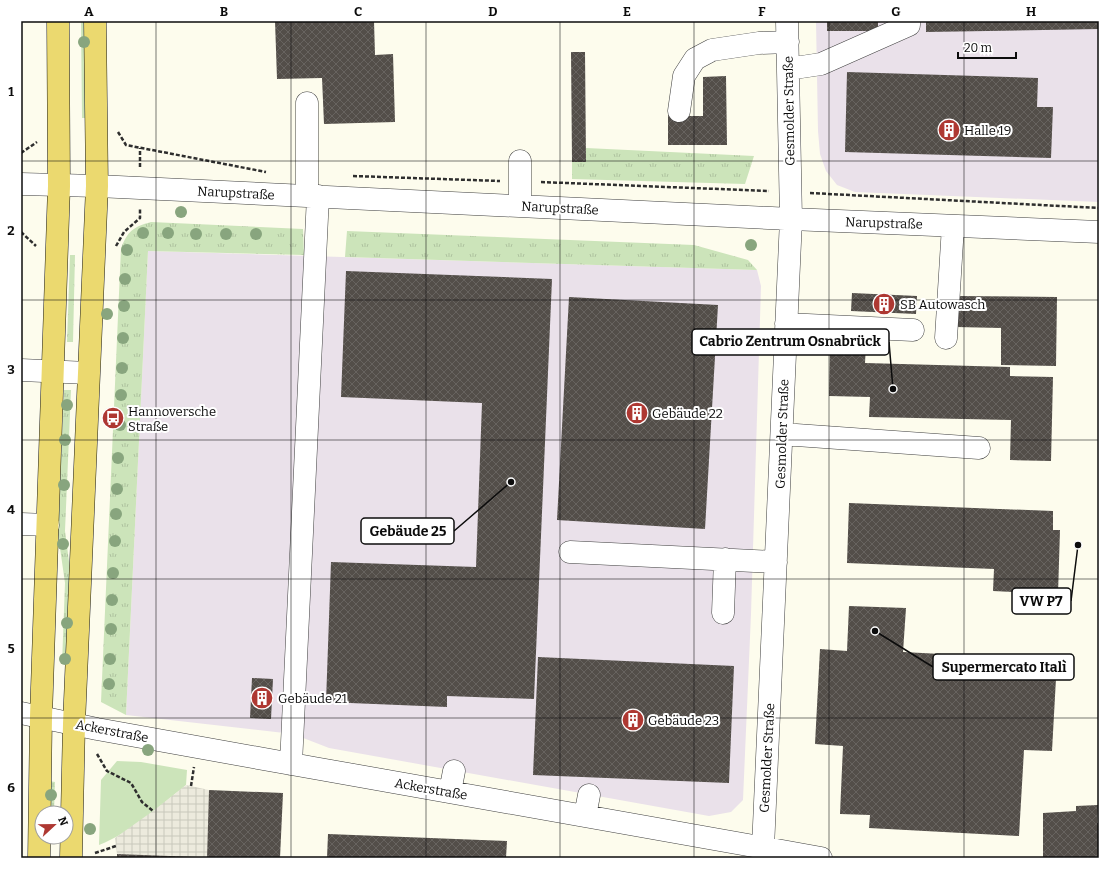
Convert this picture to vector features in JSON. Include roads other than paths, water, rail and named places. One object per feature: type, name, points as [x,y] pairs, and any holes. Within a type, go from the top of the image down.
[{"type":"main road","points":[[39,858],[31,715],[48,525],[59,186],[58,21]]},
{"type":"main road","points":[[72,858],[74,724],[97,186],[95,21]]},
{"type":"street","points":[[788,69],[821,64],[909,25],[909,21]]},
{"type":"street","points":[[679,111],[684,76],[695,59],[712,50],[759,43],[788,32]]},
{"type":"street","name":"Gesmolder Straße","points":[[772,852],[776,562],[791,219],[788,32]]},
{"type":"street","points":[[291,764],[313,196],[307,103]]},
{"type":"street","points":[[520,171],[520,206]]},
{"type":"street","name":"Narupstraße","points":[[21,184],[97,186],[1099,232]]},
{"type":"street","points":[[946,338],[953,226]]},
{"type":"street","points":[[786,324],[912,330]]},
{"type":"street","points":[[21,370],[88,373]]},
{"type":"street","points":[[782,434],[979,448]]},
{"type":"street","points":[[21,524],[48,525]]},
{"type":"street","points":[[570,552],[776,562]]},
{"type":"street","points":[[723,613],[725,560]]},
{"type":"street","name":"Ackerstraße","points":[[31,715],[450,792],[587,806],[772,852],[821,858]]},
{"type":"street","points":[[450,792],[454,771]]},
{"type":"place","name":"Halle 19","points":[[949,130]]},
{"type":"place","name":"SB Autowasch","points":[[884,304]]},
{"type":"place","name":"Cabrio Zentrum Osnabrück","points":[[893,389]]},
{"type":"place","name":"Gebäude 22","points":[[637,413]]},
{"type":"place","name":"Hannoversche Straße","points":[[113,418]]},
{"type":"place","name":"Gebäude 25","points":[[511,482]]},
{"type":"place","name":"VW P7","points":[[1078,545]]},
{"type":"place","name":"Supermercato Italì","points":[[875,631]]},
{"type":"place","name":"Gebäude 21","points":[[262,698]]},
{"type":"place","name":"Gebäude 23","points":[[633,720]]}]
